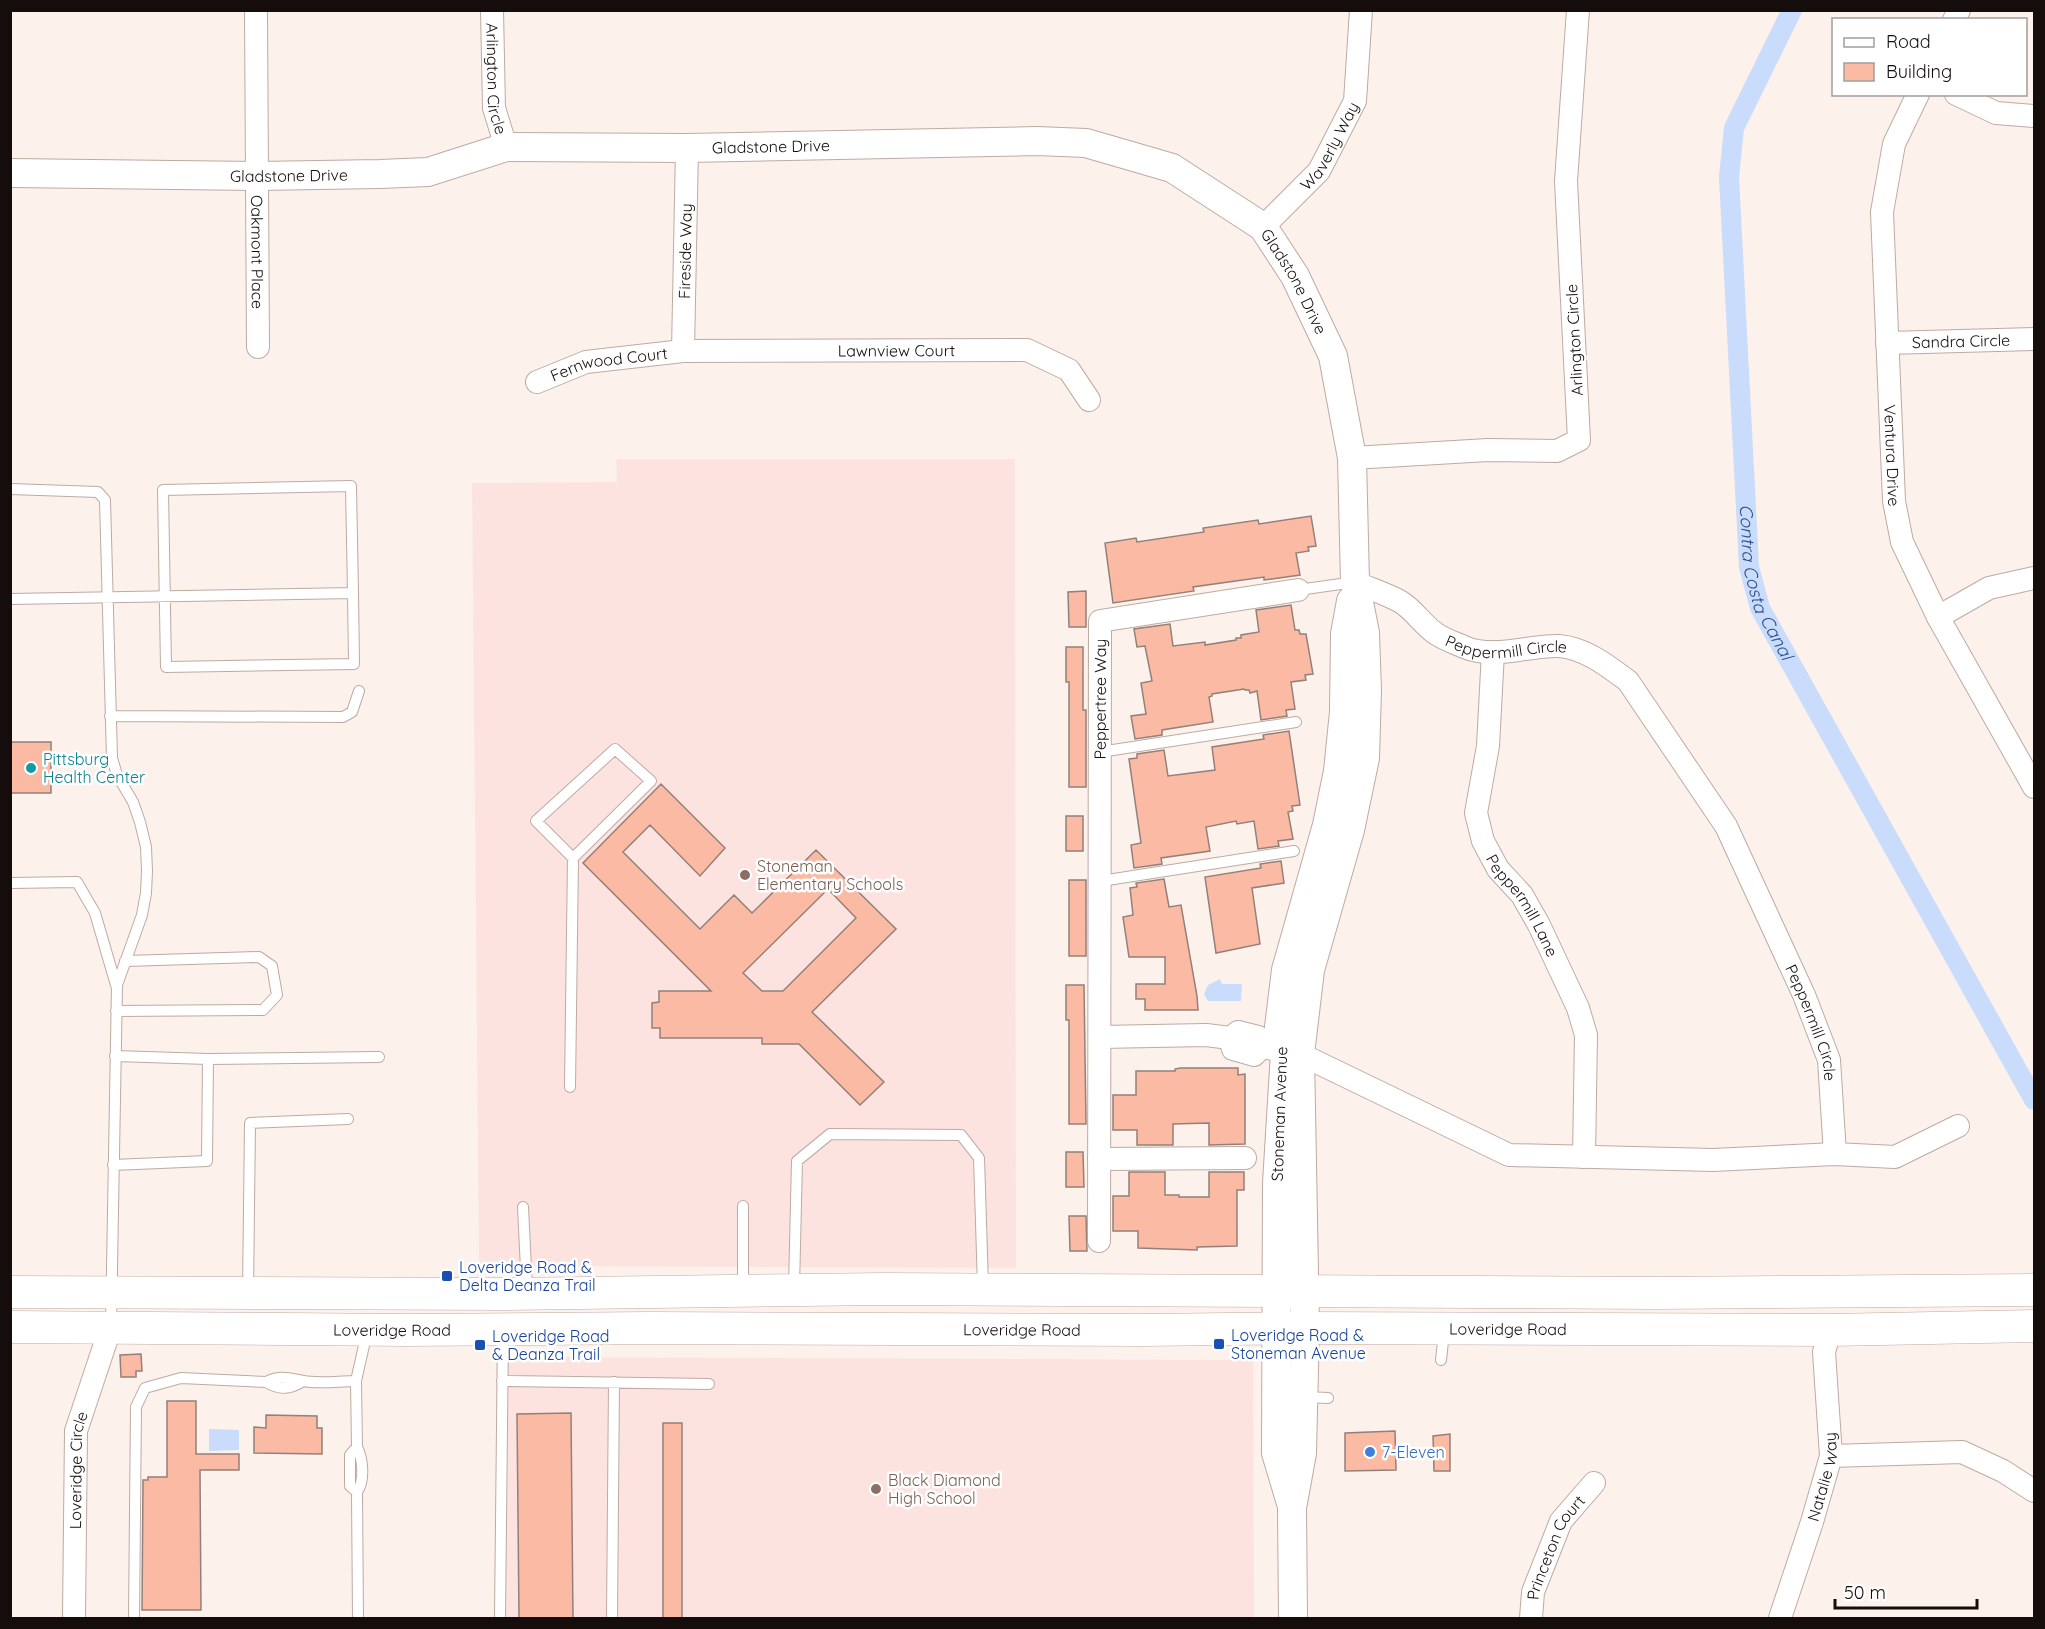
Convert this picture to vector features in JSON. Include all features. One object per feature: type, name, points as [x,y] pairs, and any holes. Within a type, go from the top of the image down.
[{"type":"main road","points":[[10,1292],[527,1293],[983,1289],[1645,1293],[2034,1290]]},
{"type":"main road","points":[[367,1330],[382,1293]]},
{"type":"main road","name":"Loveridge Road","points":[[10,1327],[111,1326],[367,1330],[1830,1330],[2034,1326]]},
{"type":"street","name":"Oakmont Place","points":[[256,10],[258,347]]},
{"type":"street","name":"Arlington Circle","points":[[492,10],[494,108],[506,147]]},
{"type":"street","name":"Waverly Way","points":[[1263,226],[1319,171],[1355,101],[1361,10]]},
{"type":"street","name":"Arlington Circle","points":[[1352,458],[1488,450],[1557,451],[1579,440],[1566,181],[1578,10]]},
{"type":"street","name":"Ventura Drive","points":[[1917,96],[1894,144],[1882,212],[1894,501],[1902,542],[1938,617],[2034,787]]},
{"type":"street","points":[[1960,96],[1996,113],[2034,116]]},
{"type":"street","name":"Gladstone Drive","points":[[10,173],[257,176],[428,172],[506,147],[687,148],[1037,141],[1086,143],[1172,168],[1263,226],[1295,276],[1334,356],[1352,458]]},
{"type":"street","name":"Fireside Way","points":[[683,351],[687,148]]},
{"type":"street","name":"Sandra Circle","points":[[1887,343],[2034,339]]},
{"type":"street","name":"Lawnview Court","points":[[683,351],[1028,350],[1069,370],[1089,400]]},
{"type":"street","name":"Fernwood Court","points":[[537,382],[586,362],[683,351]]},
{"type":"street","name":"Stoneman Avenue","points":[[1292,1508],[1276,1454],[1290,1329],[1290,1290],[1277,1184],[1282,1051],[1310,970],[1350,830],[1365,758],[1367,690],[1365,633],[1355,582],[1352,458]]},
{"type":"street","points":[[1938,617],[1989,588],[2034,578]]},
{"type":"street","name":"Peppermill Circle","points":[[1355,582],[1402,603],[1435,633],[1466,648],[1515,652],[1562,646],[1586,654],[1605,664],[1628,681],[1726,826],[1804,995],[1829,1060],[1835,1154]]},
{"type":"street","name":"Peppertree Way","points":[[1099,1241],[1100,621],[1298,590]]},
{"type":"street","name":"Peppermill Lane","points":[[1493,652],[1488,746],[1476,813],[1483,841],[1497,869],[1522,895],[1539,925],[1578,1008],[1586,1035],[1584,1157]]},
{"type":"street","points":[[1100,1037],[1206,1035],[1230,1038],[1238,1032],[1258,1037],[1282,1051],[1509,1155],[1713,1160],[1835,1154],[1895,1157],[1958,1126]]},
{"type":"street","points":[[1099,1159],[1245,1158]]},
{"type":"street","name":"Loveridge Circle","points":[[74,1618],[76,1431],[111,1326]]},
{"type":"street","name":"Stoneman Avenue","points":[[1290,1329],[1316,1398],[1302,1453],[1292,1508],[1293,1618]]},
{"type":"street","name":"Natalie Way","points":[[1780,1618],[1831,1456],[1824,1352],[1830,1330]]},
{"type":"street","points":[[1831,1456],[1962,1452],[2003,1471],[2034,1491]]},
{"type":"street","name":"Princeton Court","points":[[1531,1618],[1533,1592],[1561,1521],[1594,1483]]},
{"type":"lane","points":[[351,486],[354,664],[166,667],[165,596],[163,490],[351,486]]},
{"type":"lane","points":[[10,489],[98,492],[105,500],[112,758],[117,775],[133,802],[146,847],[146,893],[142,915],[117,986],[111,1326]]},
{"type":"lane","name":"Peppertree Way","points":[[1298,590],[1355,582]]},
{"type":"lane","points":[[10,599],[353,593]]},
{"type":"lane","points":[[110,716],[344,717],[352,712],[359,691]]},
{"type":"lane","points":[[1100,752],[1296,722]]},
{"type":"lane","points":[[570,1087],[573,858],[651,781],[615,749],[537,821],[573,858]]},
{"type":"lane","points":[[1101,881],[1294,851]]},
{"type":"lane","points":[[10,883],[77,882],[95,913],[117,986]]},
{"type":"lane","points":[[116,1011],[263,1010],[278,994],[272,966],[259,957],[125,961]]},
{"type":"lane","points":[[115,1056],[208,1059],[379,1058]]},
{"type":"lane","points":[[113,1165],[207,1161],[208,1059]]},
{"type":"lane","points":[[248,1292],[250,1123],[348,1119]]},
{"type":"lane","points":[[794,1290],[797,1161],[830,1134],[961,1135],[979,1158],[983,1289]]},
{"type":"lane","points":[[743,1206],[743,1291]]},
{"type":"lane","points":[[523,1207],[527,1293]]},
{"type":"lane","points":[[500,1618],[503,1329]]},
{"type":"lane","points":[[1441,1360],[1444,1329]]},
{"type":"lane","points":[[358,1618],[357,1492],[350,1485],[350,1455],[357,1447],[356,1381],[367,1330]]},
{"type":"lane","points":[[134,1618],[136,1407],[145,1388],[181,1378],[266,1382],[275,1388],[292,1388],[303,1381],[356,1381]]},
{"type":"lane","points":[[502,1381],[709,1384]]},
{"type":"lane","points":[[612,1618],[614,1382]]},
{"type":"shaded area","name":"Stoneman Elementary Schools","points":[[616,459],[1015,459],[1016,1268],[479,1266],[472,483],[617,482]]},
{"type":"shaded area","name":"Black Diamond High School","points":[[496,1357],[1253,1360],[1254,1618],[499,1618]]},
{"type":"water","points":[[1220,979],[1222,984],[1242,984],[1241,1001],[1208,1001],[1204,994],[1208,985]]},
{"type":"water","points":[[209,1429],[239,1430],[239,1450],[209,1451]]},
{"type":"building","points":[[1311,516],[1316,546],[1308,547],[1309,551],[1296,553],[1300,575],[1264,580],[1264,577],[1193,587],[1194,591],[1113,603],[1105,543],[1136,538],[1137,542],[1204,532],[1203,528],[1258,520],[1259,524]]},
{"type":"building","points":[[1086,591],[1086,627],[1069,627],[1068,592]]},
{"type":"building","points":[[1291,605],[1295,630],[1299,630],[1300,634],[1306,634],[1313,674],[1305,675],[1306,680],[1291,682],[1295,709],[1286,710],[1287,716],[1261,720],[1257,691],[1250,693],[1249,690],[1244,689],[1212,694],[1209,697],[1213,722],[1162,730],[1162,735],[1135,739],[1131,716],[1146,714],[1141,683],[1152,681],[1145,646],[1137,647],[1134,629],[1170,624],[1173,646],[1205,642],[1205,645],[1236,640],[1236,638],[1241,638],[1241,635],[1259,632],[1256,610]]},
{"type":"building","points":[[1066,647],[1083,647],[1086,787],[1069,787],[1069,682],[1066,682]]},
{"type":"building","points":[[1289,731],[1300,805],[1292,806],[1293,811],[1288,812],[1293,839],[1278,841],[1279,846],[1258,849],[1254,821],[1237,824],[1236,821],[1206,827],[1210,851],[1161,858],[1162,864],[1134,868],[1131,845],[1141,843],[1129,759],[1137,758],[1137,754],[1164,750],[1168,776],[1215,770],[1212,747],[1264,739],[1263,735]]},
{"type":"building","name":"Pittsburg Health Center","points":[[10,742],[51,742],[51,793],[10,793]]},
{"type":"building","points":[[661,784],[725,848],[700,876],[650,825],[623,852],[700,929],[734,895],[752,913],[816,850],[896,929],[812,1012],[884,1082],[860,1105],[799,1044],[762,1044],[762,1038],[660,1038],[660,1028],[652,1028],[652,1003],[659,1002],[659,991],[711,991],[583,863]],"holes":[[[828,889],[856,918],[783,991],[762,991],[743,973]]]},
{"type":"building","points":[[1066,816],[1083,816],[1083,851],[1066,851]]},
{"type":"building","points":[[1281,861],[1284,883],[1252,888],[1260,944],[1216,953],[1205,877],[1261,868],[1260,864]]},
{"type":"building","points":[[1164,879],[1169,907],[1181,905],[1198,1010],[1145,1010],[1145,999],[1136,999],[1136,984],[1165,984],[1165,957],[1129,957],[1123,917],[1133,915],[1130,888],[1137,887],[1136,883]]},
{"type":"building","points":[[1069,880],[1086,880],[1086,956],[1069,956]]},
{"type":"building","points":[[1066,985],[1084,985],[1086,1124],[1069,1124],[1069,1020],[1066,1020]]},
{"type":"building","points":[[1180,1068],[1238,1068],[1238,1075],[1245,1074],[1245,1144],[1209,1145],[1209,1123],[1173,1124],[1173,1145],[1137,1145],[1137,1130],[1113,1130],[1113,1095],[1136,1095],[1136,1071],[1175,1071]]},
{"type":"building","points":[[1066,1152],[1083,1152],[1084,1187],[1066,1187]]},
{"type":"building","points":[[1129,1172],[1165,1172],[1165,1195],[1209,1197],[1209,1172],[1244,1172],[1244,1190],[1237,1190],[1237,1246],[1197,1247],[1197,1250],[1138,1248],[1138,1231],[1113,1231],[1113,1196],[1129,1196]]},
{"type":"building","points":[[1069,1216],[1086,1216],[1087,1251],[1070,1251]]},
{"type":"building","points":[[141,1354],[142,1371],[136,1371],[136,1377],[121,1377],[120,1355]]},
{"type":"building","points":[[167,1401],[196,1401],[196,1454],[239,1454],[239,1470],[200,1470],[201,1610],[142,1610],[143,1480],[148,1480],[148,1477],[167,1477]]},
{"type":"building","points":[[571,1413],[573,1618],[519,1618],[517,1414]]},
{"type":"building","points":[[266,1415],[317,1416],[317,1428],[322,1428],[322,1454],[254,1453],[254,1427],[266,1428]]},
{"type":"building","points":[[663,1423],[682,1423],[682,1618],[663,1618]]},
{"type":"building","name":"7-Eleven","points":[[1395,1431],[1396,1470],[1345,1471],[1345,1433]]},
{"type":"building","points":[[1450,1434],[1450,1471],[1434,1471],[1433,1436]]},
{"type":"waterway","name":"Contra Costa Canal","points":[[1792,10],[1734,128],[1729,177],[1749,567],[1760,608],[2034,1100]]},
{"type":"place","name":"Pittsburg Health Center","points":[[31,768]]},
{"type":"place","name":"Stoneman Elementary Schools","points":[[745,875]]},
{"type":"place","name":"Loveridge Road & Delta Deanza Trail","points":[[447,1276]]},
{"type":"place","name":"Loveridge Road & Stoneman Avenue","points":[[1219,1344]]},
{"type":"place","name":"Loveridge Road & Deanza Trail","points":[[480,1345]]},
{"type":"place","name":"7-Eleven","points":[[1370,1452]]},
{"type":"place","name":"Black Diamond High School","points":[[876,1489]]}]
